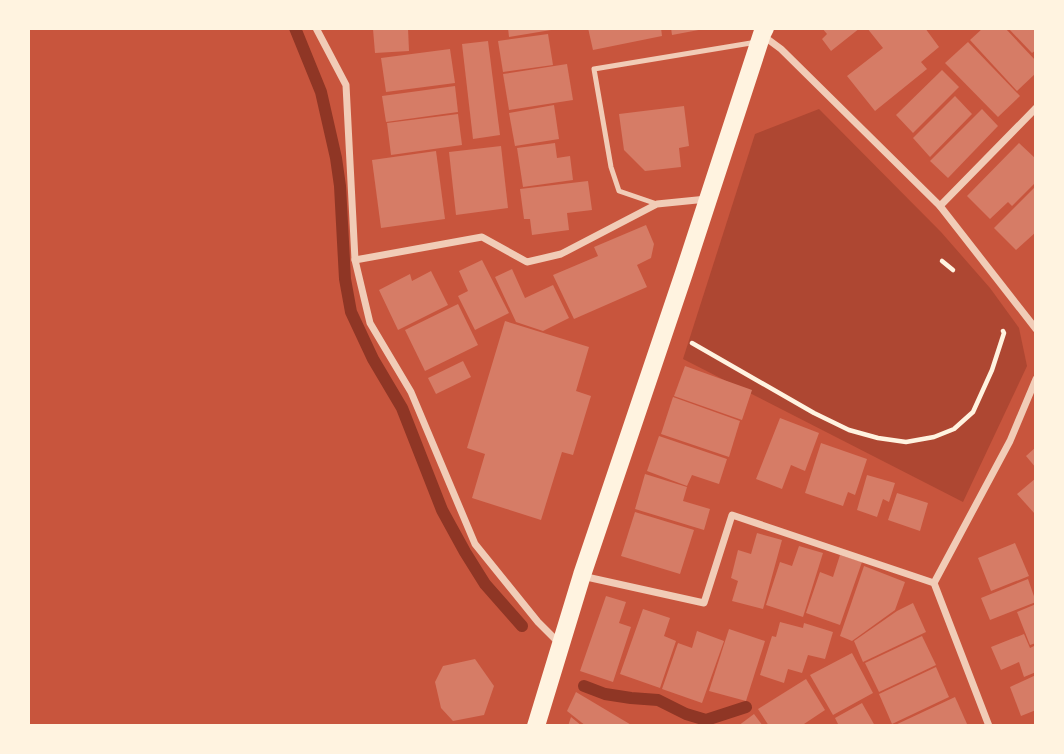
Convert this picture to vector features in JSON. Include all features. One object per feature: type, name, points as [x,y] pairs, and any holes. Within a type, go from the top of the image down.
[{"type":"main road","points":[[536,726],[582,575],[762,35]]},
{"type":"street","points":[[316,28],[346,85],[355,260],[370,323],[411,392],[475,544],[538,622],[561,645]]},
{"type":"street","points":[[762,35],[781,49],[940,206],[1036,329]]},
{"type":"street","points":[[940,206],[1036,108]]},
{"type":"street","points":[[355,260],[482,237],[527,262],[561,254],[657,204],[709,199]]},
{"type":"street","points":[[989,726],[933,583],[1010,440],[1036,379]]},
{"type":"street","points":[[582,575],[704,603],[732,515],[933,583]]},
{"type":"lane","points":[[657,204],[619,191],[611,167],[594,69],[762,35]]},
{"type":"path","points":[[942,261],[954,270]]},
{"type":"path","points":[[692,343],[849,430],[906,442],[934,437],[954,429],[973,412],[992,370],[1004,333],[999,324]]},
{"type":"shaded area","points":[[819,109],[941,232],[990,288],[1019,328],[1027,366],[963,502],[683,359],[755,134]]},
{"type":"building","points":[[408,28],[409,51],[375,53],[373,29]]},
{"type":"building","points":[[508,28],[557,28],[557,29],[509,37]]},
{"type":"building","points":[[588,28],[661,28],[662,36],[593,50]]},
{"type":"building","points":[[671,28],[704,28],[704,29],[672,35]]},
{"type":"building","points":[[822,28],[860,28],[831,51],[822,39],[827,34]]},
{"type":"building","points":[[867,28],[925,28],[939,47],[921,62],[927,69],[875,111],[847,76],[883,48]]},
{"type":"building","points":[[983,28],[1005,28],[1036,61],[1036,73],[1017,91],[970,40]]},
{"type":"building","points":[[1008,28],[1036,28],[1036,50],[1032,53]]},
{"type":"building","points":[[548,34],[553,65],[503,72],[498,41]]},
{"type":"building","points":[[488,41],[500,135],[473,139],[462,44]]},
{"type":"building","points":[[968,42],[1020,96],[998,117],[945,63]]},
{"type":"building","points":[[450,49],[455,83],[386,92],[381,58]]},
{"type":"building","points":[[567,64],[573,100],[509,110],[503,74]]},
{"type":"building","points":[[942,70],[959,87],[913,133],[896,115]]},
{"type":"building","points":[[455,86],[458,112],[386,122],[382,96]]},
{"type":"building","points":[[955,96],[972,114],[930,157],[913,138]]},
{"type":"building","points":[[554,105],[559,139],[515,146],[509,113]]},
{"type":"building","points":[[684,106],[689,146],[679,148],[681,167],[645,171],[624,150],[619,114]]},
{"type":"building","points":[[982,109],[998,126],[948,178],[930,161]]},
{"type":"building","points":[[458,114],[462,145],[391,155],[387,123]]},
{"type":"building","points":[[555,143],[557,158],[570,156],[573,180],[523,187],[517,148]]},
{"type":"building","points":[[1019,143],[1036,159],[1036,182],[1012,206],[1008,202],[990,219],[967,196]]},
{"type":"building","points":[[501,146],[508,208],[456,215],[449,152]]},
{"type":"building","points":[[436,151],[445,219],[381,228],[372,160]]},
{"type":"building","points":[[588,181],[592,210],[567,213],[569,230],[532,235],[530,219],[524,219],[520,189]]},
{"type":"building","points":[[1036,186],[1036,232],[1016,250],[994,228]]},
{"type":"building","points":[[646,225],[654,244],[651,258],[637,265],[647,287],[574,319],[553,275],[598,256],[594,247]]},
{"type":"building","points":[[482,260],[509,313],[475,330],[458,296],[468,291],[459,271]]},
{"type":"building","points":[[512,269],[525,298],[553,285],[569,318],[543,331],[516,322],[495,277]]},
{"type":"building","points":[[431,271],[448,305],[398,330],[379,290],[410,274],[412,281]]},
{"type":"building","points":[[458,304],[478,345],[425,371],[405,330]]},
{"type":"building","points":[[505,321],[589,347],[576,391],[591,396],[573,455],[562,452],[541,520],[472,498],[485,454],[467,448]]},
{"type":"building","points":[[463,361],[471,377],[436,394],[428,378]]},
{"type":"building","points":[[685,366],[752,390],[742,420],[674,396]]},
{"type":"building","points":[[673,397],[740,421],[729,457],[661,434]]},
{"type":"building","points":[[780,418],[819,433],[805,471],[791,465],[782,489],[756,479]]},
{"type":"building","points":[[659,436],[727,459],[719,484],[692,475],[687,486],[647,471]]},
{"type":"building","points":[[821,443],[867,459],[855,495],[848,492],[843,506],[805,493]]},
{"type":"building","points":[[1036,447],[1036,468],[1026,456]]},
{"type":"building","points":[[645,474],[687,487],[683,501],[710,509],[704,530],[635,509]]},
{"type":"building","points":[[867,475],[895,483],[889,502],[883,499],[877,517],[857,510]]},
{"type":"building","points":[[1036,478],[1036,513],[1035,514],[1017,494]]},
{"type":"building","points":[[897,493],[928,503],[920,531],[888,520]]},
{"type":"building","points":[[635,512],[694,530],[680,574],[621,556]]},
{"type":"building","points":[[757,533],[782,540],[763,609],[732,601],[738,581],[731,578],[738,550],[751,554]]},
{"type":"building","points":[[1015,543],[1029,576],[991,591],[978,558]]},
{"type":"building","points":[[799,546],[823,553],[803,617],[766,605],[780,562],[792,566]]},
{"type":"building","points":[[840,555],[862,562],[840,625],[806,613],[820,572],[833,577]]},
{"type":"building","points":[[864,566],[905,582],[895,610],[852,641],[840,636]]},
{"type":"building","points":[[1028,579],[1036,602],[990,620],[981,598]]},
{"type":"building","points":[[606,596],[626,602],[619,623],[631,627],[613,682],[580,671]]},
{"type":"building","points":[[913,603],[926,632],[863,662],[854,641]]},
{"type":"building","points":[[1036,604],[1036,643],[1030,645],[1017,612]]},
{"type":"building","points":[[643,609],[670,618],[664,636],[676,641],[660,688],[620,674]]},
{"type":"building","points":[[780,622],[803,628],[804,623],[833,632],[825,659],[808,655],[802,673],[788,669],[784,683],[760,675],[772,636],[776,637]]},
{"type":"building","points":[[729,629],[765,641],[746,701],[709,691]]},
{"type":"building","points":[[697,631],[724,641],[702,703],[662,689],[678,643],[692,648]]},
{"type":"building","points":[[1024,634],[1030,648],[1036,645],[1036,672],[1024,677],[1019,662],[1001,670],[991,647]]},
{"type":"building","points":[[922,636],[936,665],[879,692],[865,663]]},
{"type":"building","points":[[852,653],[873,693],[833,715],[810,675]]},
{"type":"building","points":[[475,659],[494,686],[484,715],[453,721],[441,708],[435,682],[443,666]]},
{"type":"building","points":[[936,667],[949,697],[892,724],[879,694]]},
{"type":"building","points":[[1036,675],[1036,710],[1021,716],[1010,687]]},
{"type":"building","points":[[806,679],[825,710],[801,726],[769,726],[758,709]]},
{"type":"building","points":[[576,692],[633,726],[586,726],[567,711]]},
{"type":"building","points":[[955,697],[967,724],[963,726],[893,726]]},
{"type":"building","points":[[862,703],[875,726],[839,726],[835,718]]},
{"type":"building","points":[[754,714],[763,726],[738,726]]},
{"type":"building","points":[[571,717],[582,726],[568,726]]},
{"type":"waterway","points":[[295,28],[321,92],[336,158],[345,279],[351,312],[373,359],[402,408],[442,510],[485,584],[522,626]]},
{"type":"waterway","points":[[584,686],[605,694],[658,700],[686,714],[706,720],[746,707]]}]
